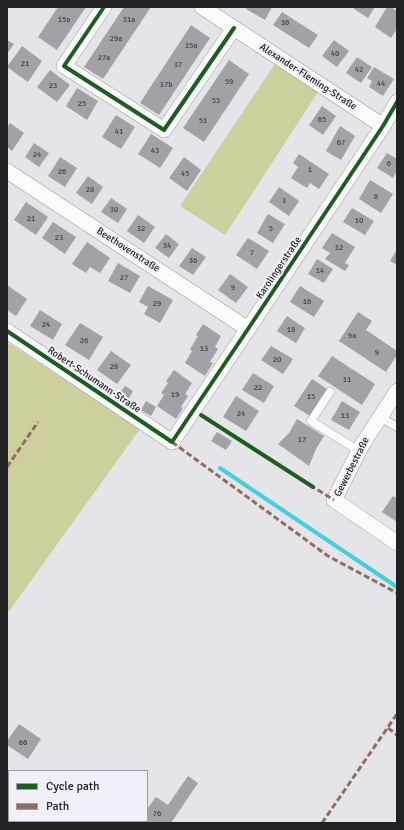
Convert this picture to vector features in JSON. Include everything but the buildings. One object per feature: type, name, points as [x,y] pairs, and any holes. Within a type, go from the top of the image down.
[{"type":"street","points":[[104,7],[64,66],[164,130],[234,28]]},
{"type":"street","name":"Alexander-Fleming-Straße","points":[[202,7],[383,126]]},
{"type":"street","name":"Karolingerstraße","points":[[172,442],[383,126],[397,102]]},
{"type":"street","name":"Beethovenstraße","points":[[7,171],[248,329]]},
{"type":"street","name":"Robert-Schumann-Straße","points":[[7,331],[172,442]]},
{"type":"street","name":"Gewerbestraße","points":[[397,391],[359,451],[334,500],[397,543]]},
{"type":"lane","points":[[330,392],[311,421],[359,451]]},
{"type":"lane","points":[[380,417],[397,427]]},
{"type":"green space","points":[[275,64],[318,92],[225,235],[180,206]]},
{"type":"green space","points":[[7,342],[140,429],[7,614]]},
{"type":"waterway","points":[[220,468],[397,587]]},
{"type":"marked path","points":[[7,467],[38,422]]},
{"type":"marked path","points":[[172,442],[328,556],[397,593]]},
{"type":"marked path","points":[[310,485],[334,500]]},
{"type":"marked path","points":[[322,823],[397,714]]},
{"type":"marked path","points":[[388,728],[397,735]]},
{"type":"cycle path","points":[[104,7],[64,66],[164,130],[234,28]]},
{"type":"cycle path","points":[[7,331],[172,442],[383,126],[397,102]]},
{"type":"cycle path","points":[[201,415],[313,487]]}]
